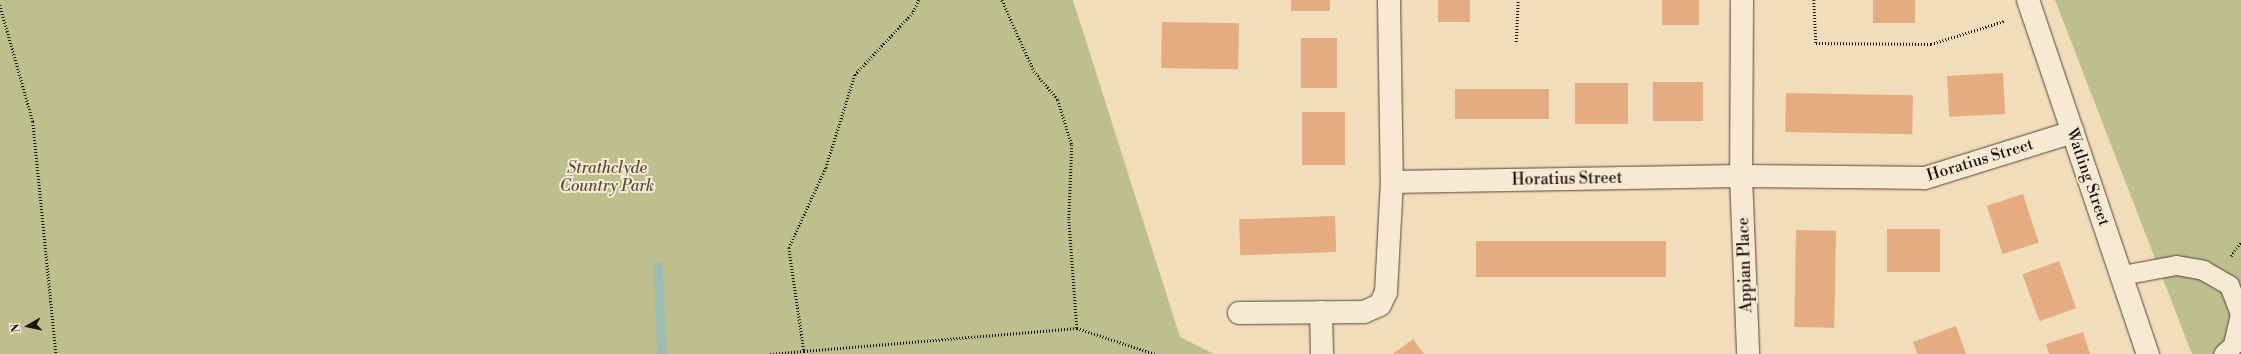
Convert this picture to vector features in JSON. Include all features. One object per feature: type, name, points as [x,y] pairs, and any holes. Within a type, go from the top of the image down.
[{"type":"street","points":[[1239,313],[1364,312],[1380,305],[1386,292],[1392,182],[1389,0]]},
{"type":"street","points":[[1741,176],[1742,0]]},
{"type":"street","name":"Watling Street","points":[[2028,0],[2148,354]]},
{"type":"street","name":"Horatius Street","points":[[1392,182],[1741,176],[1925,178],[2073,132]]},
{"type":"street","name":"Appian Place","points":[[1741,176],[1748,354]]},
{"type":"street","points":[[1321,312],[1322,354]]},
{"type":"lane","points":[[2122,275],[2176,265],[2203,270],[2229,285],[2240,314],[2233,345],[2223,354]]},
{"type":"path","points":[[804,351],[789,248],[826,168],[854,75],[913,13],[919,0]]},
{"type":"path","points":[[1002,0],[1034,71],[1058,100],[1072,146],[1069,218],[1077,328]]},
{"type":"path","points":[[1516,42],[1518,0]]},
{"type":"path","points":[[1814,0],[1816,43],[1931,44],[2004,21]]},
{"type":"path","points":[[0,5],[33,122],[56,354]]},
{"type":"path","points":[[770,354],[1077,328],[1155,354]]},
{"type":"green space","name":"Strathclyde Country Park","points":[[0,0],[1073,0],[1180,337],[1214,354],[0,354]]},
{"type":"green space","points":[[2055,0],[2241,0],[2241,354],[2192,354]]},
{"type":"building","points":[[1291,0],[1330,0],[1330,11],[1291,11]]},
{"type":"building","points":[[1438,0],[1470,0],[1470,22],[1438,22]]},
{"type":"building","points":[[1662,0],[1699,0],[1699,25],[1662,25]]},
{"type":"building","points":[[1873,0],[1915,0],[1915,23],[1873,23]]},
{"type":"building","points":[[1162,22],[1239,23],[1238,69],[1161,68]]},
{"type":"building","points":[[1301,38],[1337,38],[1337,88],[1301,88]]},
{"type":"building","points":[[2003,73],[2005,114],[1949,117],[1947,76]]},
{"type":"building","points":[[1653,82],[1703,82],[1703,121],[1653,121]]},
{"type":"building","points":[[1575,83],[1628,83],[1628,124],[1575,124]]},
{"type":"building","points":[[1455,89],[1549,89],[1549,119],[1455,119]]},
{"type":"building","points":[[1786,93],[1913,95],[1912,134],[1785,132]]},
{"type":"building","points":[[1302,112],[1345,112],[1345,165],[1302,165]]},
{"type":"building","points":[[2023,194],[2039,243],[2003,254],[1987,206]]},
{"type":"building","points":[[1335,216],[1336,252],[1240,255],[1239,219]]},
{"type":"building","points":[[1887,229],[1940,229],[1940,272],[1887,272]]},
{"type":"building","points":[[1796,230],[1836,231],[1834,328],[1794,327]]},
{"type":"building","points":[[1476,241],[1666,241],[1666,277],[1476,277]]},
{"type":"building","points":[[2059,261],[2076,308],[2039,321],[2022,274]]},
{"type":"building","points":[[1956,326],[1966,354],[1917,354],[1913,342]]},
{"type":"building","points":[[2083,332],[2090,354],[2049,354],[2046,344]]},
{"type":"building","points":[[1413,339],[1424,354],[1393,354]]},
{"type":"waterway","points":[[658,266],[661,354]]}]
